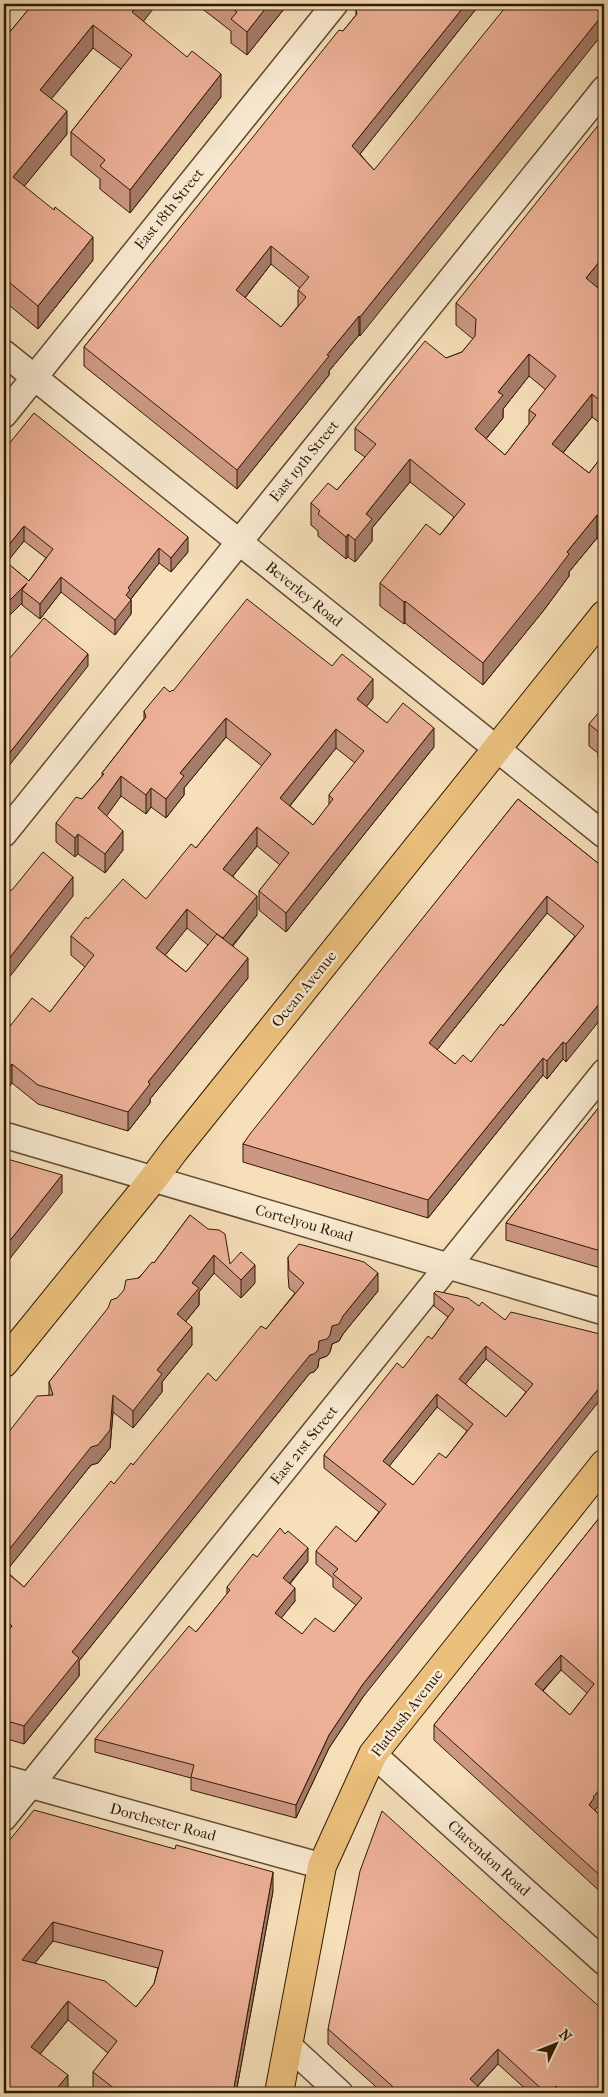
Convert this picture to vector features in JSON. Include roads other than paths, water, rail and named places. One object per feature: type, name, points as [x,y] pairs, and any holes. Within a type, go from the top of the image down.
[{"type":"main road","name":"Ocean Avenue","points":[[4,1363],[153,1180],[604,615]]},
{"type":"main road","name":"Flatbush Avenue","points":[[279,2093],[322,1866],[373,1754],[604,1464]]},
{"type":"street","name":"East 18th Street","points":[[4,415],[336,4]]},
{"type":"street","name":"East 19th Street","points":[[4,834],[604,89]]},
{"type":"street","name":"Beverley Road","points":[[4,353],[604,835]]},
{"type":"street","name":"East 21st Street","points":[[4,1818],[604,1072]]},
{"type":"street","name":"Cortelyou Road","points":[[4,1135],[604,1312]]},
{"type":"street","name":"Clarendon Road","points":[[373,1754],[604,1962]]},
{"type":"street","name":"Dorchester Road","points":[[4,1778],[322,1866]]},
{"type":"street","points":[[288,2046],[340,2093]]}]
